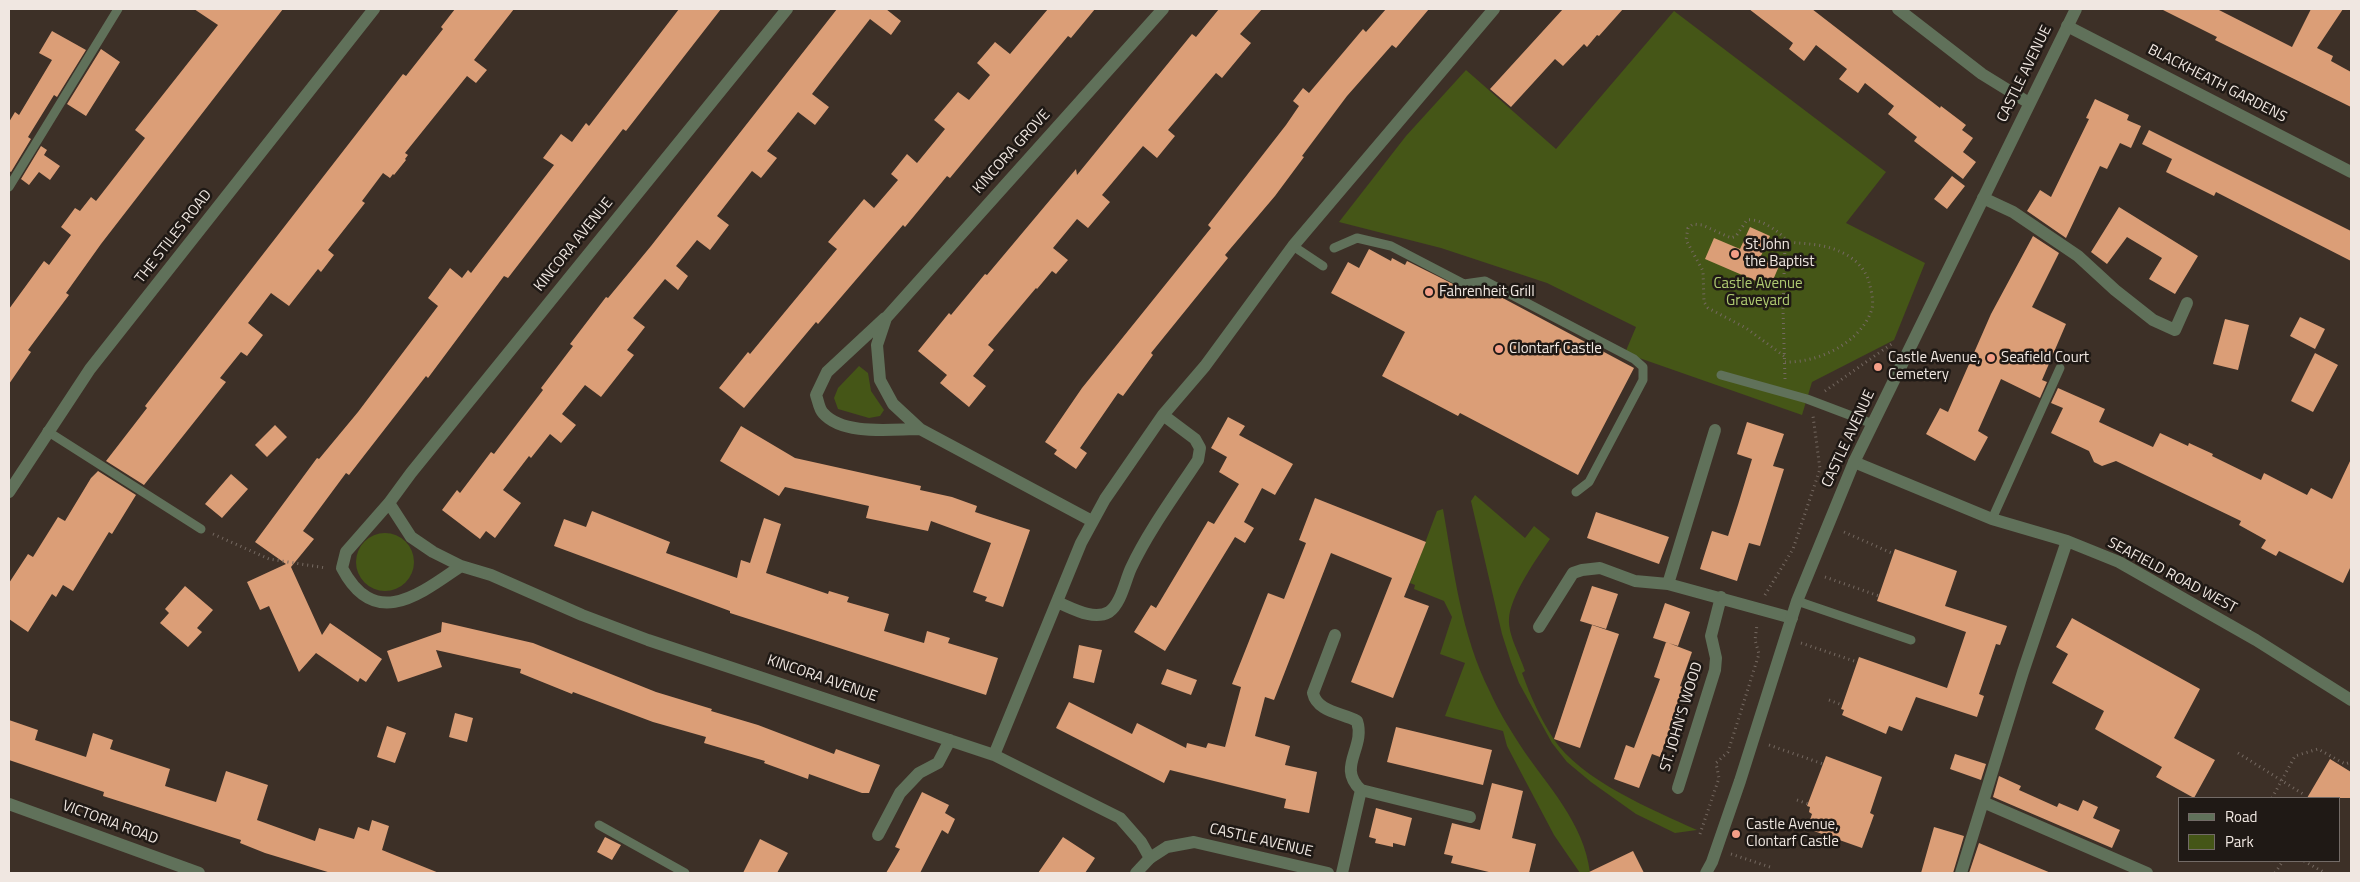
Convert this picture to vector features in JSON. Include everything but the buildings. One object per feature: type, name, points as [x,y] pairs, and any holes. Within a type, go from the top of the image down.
[{"type":"street","name":"THE STILES ROAD","points":[[9,492],[47,431],[90,370],[374,9]]},
{"type":"street","name":"KINCORA AVENUE","points":[[342,568],[346,552],[388,503],[428,451],[787,9]]},
{"type":"street","name":"KINCORA GROVE","points":[[920,429],[868,430],[840,425],[822,412],[816,395],[828,372],[886,318],[1163,9]]},
{"type":"street","points":[[994,755],[1092,521],[1163,415],[1205,366],[1293,246],[1494,9]]},
{"type":"street","points":[[1898,9],[1982,74],[2029,103]]},
{"type":"street","name":"CASTLE AVENUE","points":[[1706,873],[1727,821],[1797,601],[1854,462],[2076,9]]},
{"type":"street","name":"BLACKHEATH GARDENS","points":[[2067,26],[2351,172]]},
{"type":"street","points":[[1983,198],[2013,212],[2078,256],[2114,290],[2153,320],[2175,330],[2187,303]]},
{"type":"street","name":"KINCORA GROVE","points":[[886,318],[877,345],[880,380],[893,404],[920,429],[1092,521]]},
{"type":"street","points":[[1058,602],[1086,614],[1097,615],[1108,612],[1116,605],[1131,567],[1198,460],[1200,448],[1195,439],[1163,415]]},
{"type":"street","points":[[1668,584],[1715,430]]},
{"type":"street","name":"SEAFIELD ROAD WEST","points":[[1854,462],[1992,519],[2066,540],[2119,562],[2256,640],[2351,700]]},
{"type":"street","name":"KINCORA AVENUE","points":[[388,503],[411,537],[433,552],[461,566],[491,575],[582,615],[648,640],[994,755],[1120,818],[1141,842],[1150,858]]},
{"type":"street","points":[[1961,873],[2066,540]]},
{"type":"street","points":[[342,568],[356,588],[368,597],[381,602],[400,602],[421,593],[461,566]]},
{"type":"street","points":[[1539,627],[1566,581],[1573,573],[1600,568],[1635,581],[1668,584],[1762,608],[1792,618]]},
{"type":"street","name":"ST. JOHN'S WOOD","points":[[1678,788],[1716,670],[1716,658],[1711,636],[1720,597]]},
{"type":"street","points":[[1336,635],[1313,694],[1314,701],[1320,706],[1357,721],[1360,730],[1350,771],[1353,782],[1362,790],[1470,817]]},
{"type":"street","points":[[878,835],[900,793],[919,773],[938,763],[950,740]]},
{"type":"street","points":[[1342,873],[1362,790]]},
{"type":"street","points":[[1983,802],[2148,873]]},
{"type":"street","name":"VICTORIA ROAD","points":[[9,804],[199,873]]},
{"type":"street","name":"CASTLE AVENUE","points":[[1136,873],[1150,858],[1167,847],[1194,842],[1327,873]]},
{"type":"lane","points":[[9,187],[118,9]]},
{"type":"lane","points":[[1334,248],[1357,238],[1392,246],[1464,284],[1485,281],[1634,359],[1643,367],[1643,380],[1589,482],[1576,492]]},
{"type":"lane","points":[[1293,246],[1323,266]]},
{"type":"lane","points":[[1992,519],[2060,368]]},
{"type":"lane","points":[[1721,375],[1807,399],[1873,424]]},
{"type":"lane","points":[[47,431],[138,491],[201,529]]},
{"type":"lane","points":[[1797,601],[1911,640]]},
{"type":"lane","points":[[599,824],[685,873]]},
{"type":"path","points":[[1785,356],[1746,328],[1708,308],[1704,302],[1702,271],[1686,240],[1688,228],[1693,224],[1702,225],[1730,238],[1736,236],[1748,220],[1753,219],[1781,234],[1788,242],[1820,245],[1842,252],[1857,262],[1867,276],[1871,291],[1872,307],[1857,332],[1830,352],[1807,361],[1785,362]]},
{"type":"path","points":[[1782,392],[1785,376],[1784,259],[1785,244],[1788,242]]},
{"type":"path","points":[[1700,834],[1719,778],[1716,763],[1728,752],[1759,654],[1755,640],[1762,608],[1769,587],[1793,549],[1820,469],[1812,408],[1807,399],[1820,394],[1895,341]]},
{"type":"path","points":[[201,529],[269,559],[297,564],[342,568]]},
{"type":"path","points":[[1844,532],[1894,554]]},
{"type":"path","points":[[1824,576],[1879,596]]},
{"type":"path","points":[[1798,643],[1857,662]]},
{"type":"path","points":[[1830,700],[1842,705]]},
{"type":"path","points":[[1766,744],[1823,764]]},
{"type":"path","points":[[2273,797],[2295,756],[2318,749],[2345,764],[2351,762]]},
{"type":"path","points":[[2238,753],[2303,794]]},
{"type":"path","points":[[1797,800],[1808,804]]},
{"type":"path","points":[[1730,854],[1773,868]]},
{"type":"path","points":[[2275,873],[2282,862]]},
{"type":"path","points":[[2306,862],[2325,873]]},
{"type":"green space","name":"Castle Avenue Graveyard","points":[[1674,11],[1886,172],[1846,223],[1925,263],[1894,340],[1812,382],[1802,415],[1625,353],[1636,327],[1547,283],[1441,248],[1339,222],[1406,136],[1466,70],[1556,149]]},
{"type":"green space","points":[[859,366],[868,373],[871,391],[884,410],[880,416],[869,418],[838,409],[834,398],[838,388]]},
{"type":"green space","points":[[1475,495],[1525,538],[1534,526],[1550,539],[1514,599],[1509,625],[1525,671],[1522,673],[1528,690],[1553,738],[1565,753],[1599,780],[1639,803],[1697,830],[1675,833],[1636,814],[1591,782],[1567,762],[1552,743],[1519,683],[1502,634],[1471,501]]},
{"type":"green space","points":[[1443,509],[1465,625],[1480,670],[1512,732],[1572,821],[1580,837],[1590,873],[1580,873],[1554,835],[1507,746],[1503,731],[1445,716],[1465,663],[1440,654],[1452,617],[1444,601],[1414,589],[1415,585],[1410,583],[1437,511]]},
{"type":"green space","points":[[385,533],[396,535],[409,546],[414,562],[412,573],[401,586],[385,591],[374,589],[361,578],[356,562],[358,551],[369,538]]},
{"type":"place","name":"St John the Baptist","points":[[1735,254]]},
{"type":"place","name":"Fahrenheit Grill","points":[[1429,292]]},
{"type":"place","name":"Clontarf Castle","points":[[1499,349]]},
{"type":"place","name":"Seafield Court","points":[[1991,358]]},
{"type":"place","name":"Castle Avenue, Cemetery","points":[[1878,367]]},
{"type":"place","name":"Castle Avenue, Clontarf Castle","points":[[1736,834]]}]
